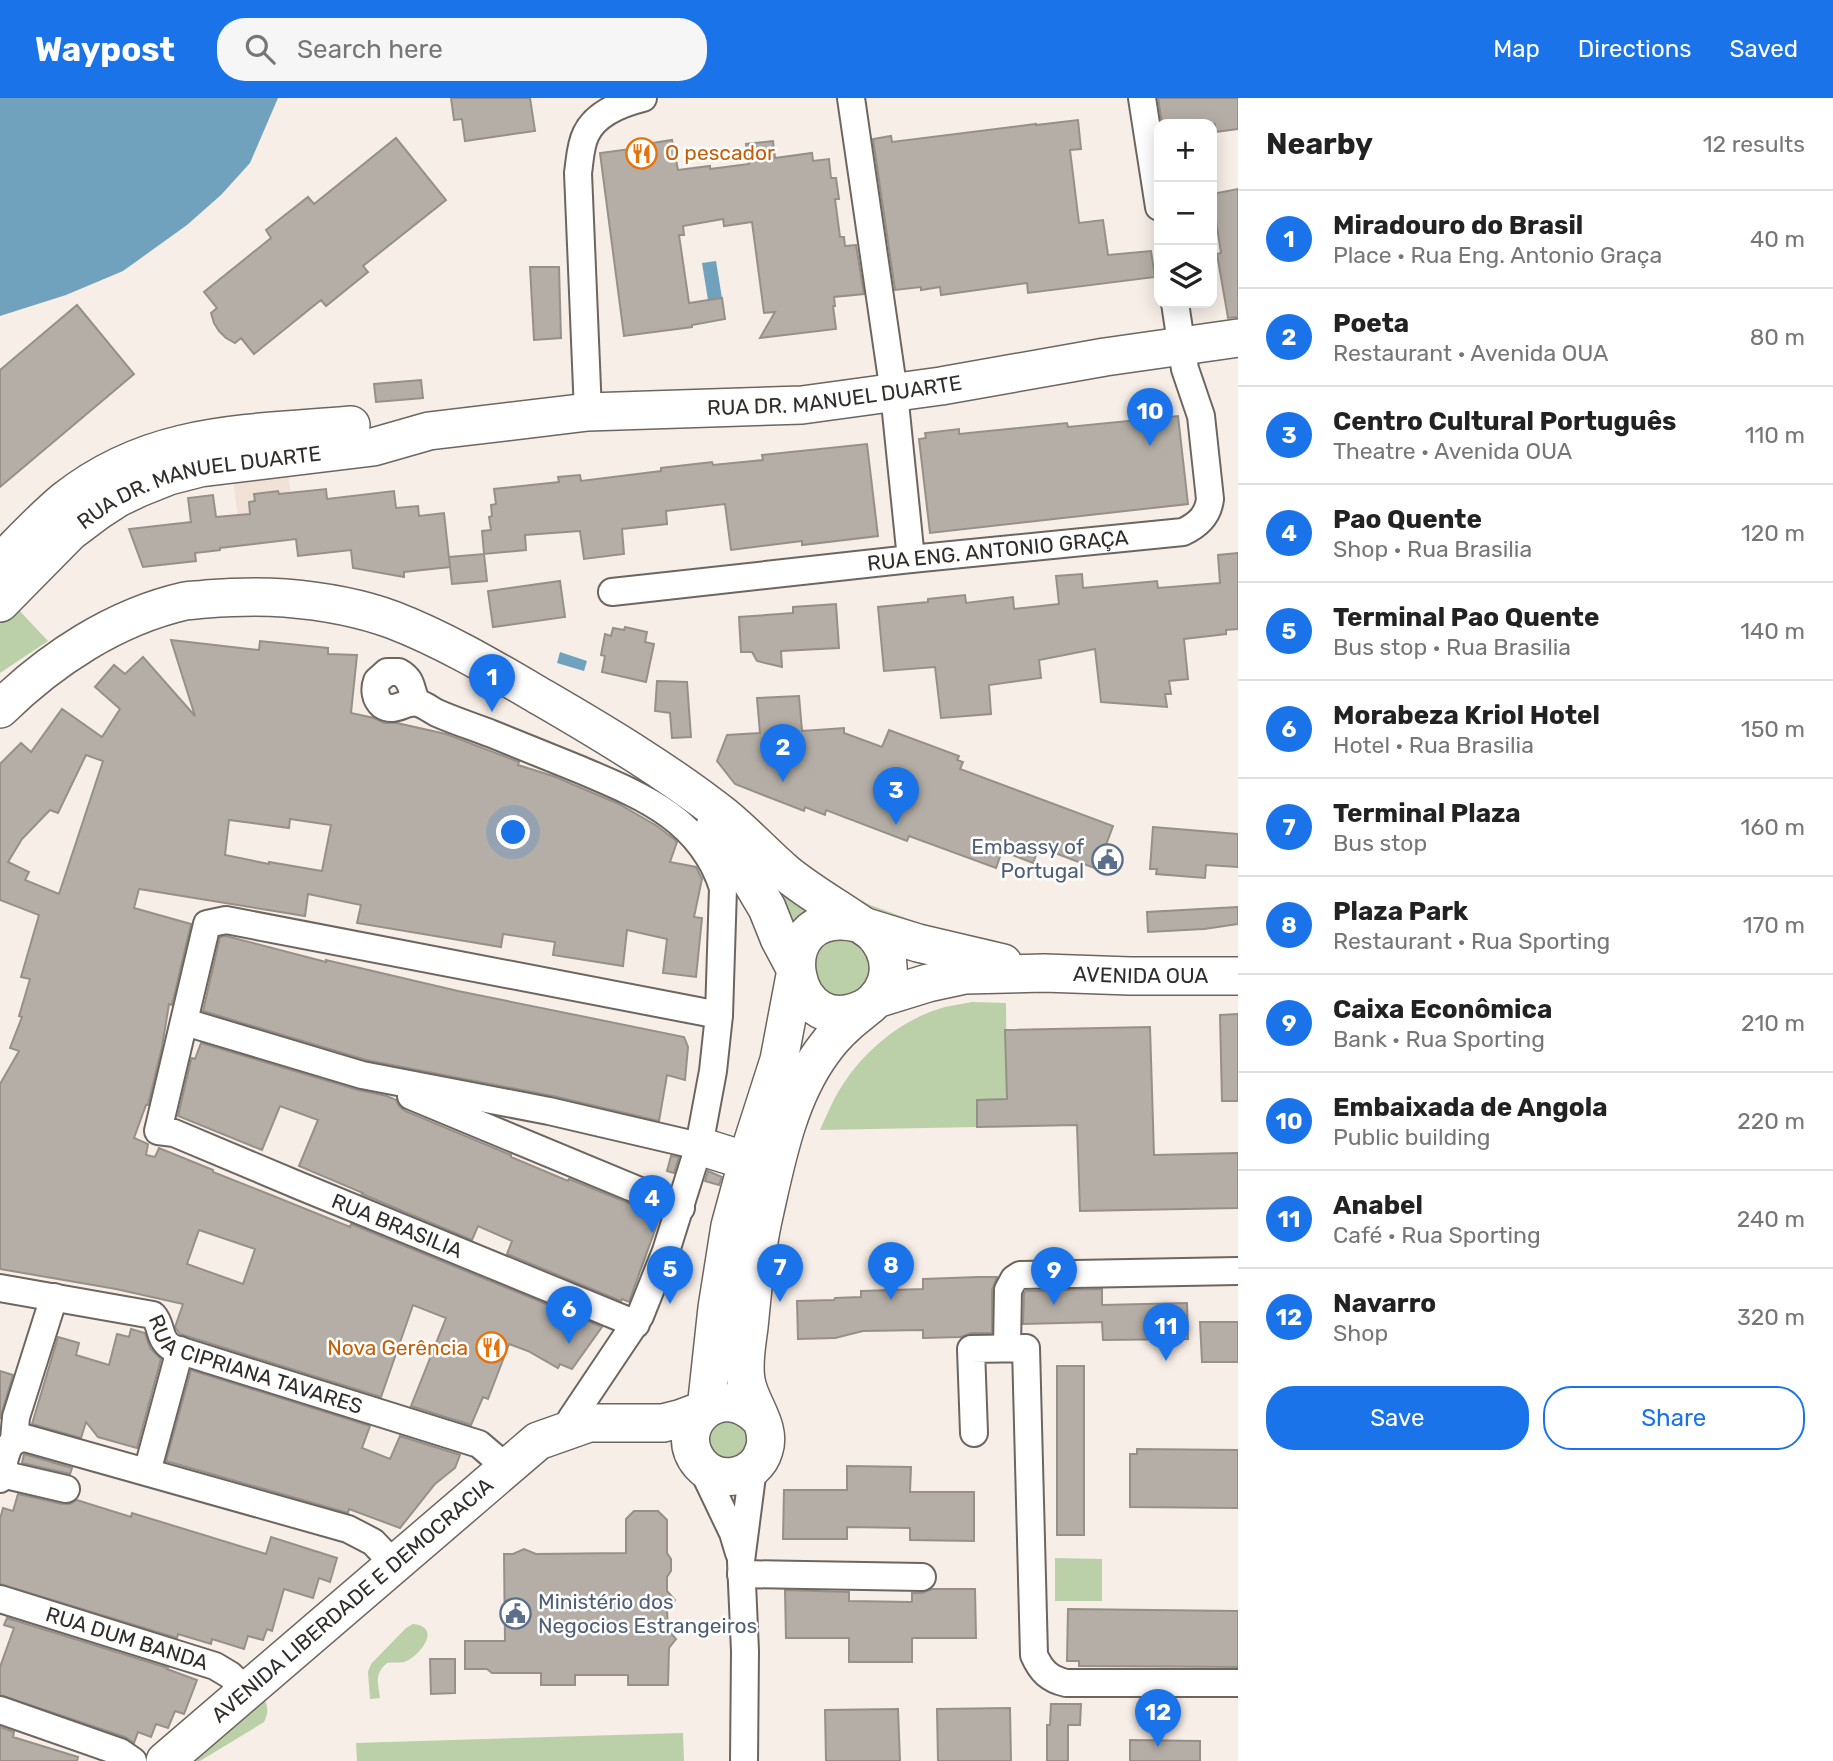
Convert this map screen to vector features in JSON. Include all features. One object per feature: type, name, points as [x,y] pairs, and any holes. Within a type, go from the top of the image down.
[{"type":"street","points":[[588,412],[578,173],[581,149],[587,132],[597,120],[614,108],[643,98]]},
{"type":"street","points":[[851,98],[894,393],[911,559]]},
{"type":"street","points":[[1142,98],[1155,182]]},
{"type":"street","points":[[1176,308],[1182,346]]},
{"type":"street","name":"RUA DR. MANUEL DUARTE","points":[[0,603],[70,532],[108,504],[169,476],[200,468],[373,447],[429,431],[588,412],[802,405],[941,386],[1105,357],[1238,338]]},
{"type":"street","name":"RUA ENG. ANTONIO GRAÇA","points":[[612,592],[1183,532],[1202,519],[1208,510],[1210,499],[1201,416],[1185,369],[1182,346]]},
{"type":"street","name":"RUA DR. MANUEL DUARTE","points":[[0,563],[47,515],[87,484],[136,457],[173,445],[206,438],[367,424],[429,431]]},
{"type":"street","points":[[0,709],[18,691],[79,646],[142,614],[187,600],[273,597],[337,604],[365,611],[423,633],[569,713],[725,817],[787,874],[879,940],[884,947],[888,965],[886,983],[873,1002],[835,1036],[817,1060],[797,1097],[764,1213],[755,1270],[745,1378],[749,1396],[764,1428],[766,1439],[760,1460],[743,1475],[719,1476],[700,1464],[652,1443],[627,1437],[603,1434],[538,1441]]},
{"type":"street","points":[[418,703],[637,793],[681,823],[710,857],[723,888],[719,1014],[713,1070],[699,1146],[654,1286],[636,1324],[572,1419]]},
{"type":"street","points":[[673,780],[723,839],[748,876],[796,970],[804,995],[826,1011],[844,1014],[862,1010],[873,1002]]},
{"type":"street","points":[[681,1208],[362,1076],[185,1022],[207,924],[226,920],[719,1014]]},
{"type":"street","points":[[706,1409],[728,1240],[747,1161],[779,1060],[798,952],[814,930],[830,922],[843,920],[861,925]]},
{"type":"street","name":"AVENIDA OUA","points":[[861,925],[918,943],[1044,973]]},
{"type":"street","name":"AVENIDA OUA","points":[[873,1002],[928,983],[965,975],[1044,973],[1238,976]]},
{"type":"street","name":"RUA BRASILIA","points":[[185,1022],[158,1131],[174,1133],[636,1324]]},
{"type":"street","points":[[362,1076],[549,1111],[699,1146],[747,1161]]},
{"type":"street","points":[[1007,1348],[1008,1290],[1014,1279],[1020,1275],[1238,1271]]},
{"type":"street","name":"RUA CIPRIANA TAVARES","points":[[0,1288],[153,1315],[158,1321],[161,1338],[166,1344],[479,1444],[507,1468]]},
{"type":"street","points":[[54,1297],[16,1417],[14,1440],[8,1449],[1,1476],[66,1489]]},
{"type":"street","points":[[974,1433],[971,1349],[1026,1348],[1034,1655],[1046,1675],[1066,1683],[1238,1683]]},
{"type":"street","points":[[147,1472],[180,1350]]},
{"type":"street","points":[[741,1567],[733,1532],[694,1453],[692,1429],[706,1409],[717,1403],[741,1404],[760,1418]]},
{"type":"street","name":"AVENIDA LIBERDADE E DEMOCRACIA","points":[[165,1761],[538,1441],[589,1423],[663,1423],[706,1409]]},
{"type":"street","points":[[14,1440],[25,1438],[348,1529],[373,1542],[395,1565]]},
{"type":"street","points":[[744,1761],[745,1651],[741,1567],[753,1468]]},
{"type":"street","points":[[741,1567],[922,1577]]},
{"type":"street","name":"RUA DUM BANDA","points":[[0,1599],[215,1666],[230,1675],[246,1691]]},
{"type":"street","points":[[0,1710],[120,1752],[133,1761]]},
{"type":"shaded area","points":[[288,472],[296,539],[241,545],[233,478]]},
{"type":"green space","points":[[15,606],[48,641],[0,673],[0,623]]},
{"type":"green space","points":[[793,856],[845,892],[870,905],[934,928],[994,940],[1004,945],[899,922],[842,897]]},
{"type":"green space","points":[[753,862],[811,909],[792,923]]},
{"type":"green space","points":[[853,938],[870,954],[871,978],[855,995],[832,996],[814,981],[815,951],[829,939]]},
{"type":"green space","points":[[972,1002],[1006,1003],[1007,1099],[977,1100],[977,1127],[820,1130],[844,1083],[879,1043],[917,1018],[945,1007]]},
{"type":"green space","points":[[726,1415],[752,1433],[739,1462],[708,1454],[706,1429]]},
{"type":"green space","points":[[1055,1558],[1102,1559],[1102,1601],[1055,1601]]},
{"type":"green space","points":[[413,1624],[422,1626],[427,1631],[425,1643],[410,1659],[387,1663],[383,1667],[378,1679],[380,1698],[370,1699],[368,1672],[371,1664]]},
{"type":"green space","points":[[263,1696],[267,1709],[264,1722],[200,1761],[189,1761]]},
{"type":"green space","points":[[683,1733],[684,1761],[357,1761],[356,1743]]},
{"type":"water","points":[[0,98],[278,98],[250,163],[221,195],[187,225],[123,271],[66,295],[0,316]]},
{"type":"water","points":[[716,261],[722,298],[708,300],[702,263]]},
{"type":"water","points":[[560,652],[587,661],[584,671],[557,663]]},
{"type":"building","points":[[451,98],[530,98],[535,131],[465,141],[462,119],[454,120]]},
{"type":"building","points":[[1158,98],[1238,98],[1238,129],[1217,132],[1217,119],[1161,119]]},
{"type":"building","points":[[1078,120],[1081,149],[1070,150],[1079,223],[1103,220],[1108,255],[1151,251],[1154,277],[1028,293],[1027,283],[941,295],[940,287],[895,290],[873,139],[891,136],[892,142]]},
{"type":"building","points":[[396,138],[446,200],[363,266],[368,272],[326,306],[321,300],[254,354],[241,338],[235,343],[226,338],[214,323],[211,313],[217,308],[204,292],[271,238],[266,230],[308,197],[314,204]]},
{"type":"building","points":[[672,140],[678,170],[749,164],[746,144],[773,141],[775,158],[812,153],[813,161],[829,159],[831,178],[836,178],[839,199],[835,199],[840,237],[844,237],[845,246],[856,245],[864,294],[834,297],[836,329],[760,338],[775,312],[764,313],[752,222],[724,226],[723,219],[683,226],[684,235],[679,235],[689,303],[722,298],[725,319],[692,327],[624,336],[600,153],[653,146],[652,143]]},
{"type":"building","points":[[1238,189],[1238,317],[1228,318],[1217,254],[1221,253],[1217,227],[1217,193]]},
{"type":"building","points":[[530,267],[559,267],[561,338],[534,340]]},
{"type":"building","points":[[77,305],[134,374],[0,487],[0,370]]},
{"type":"building","points":[[421,380],[423,398],[376,402],[374,384]]},
{"type":"building","points":[[1178,416],[1188,504],[930,533],[919,439],[926,438],[925,433],[959,429],[959,434],[1067,423],[1068,427]]},
{"type":"building","points":[[867,444],[878,536],[802,545],[802,541],[731,550],[725,504],[666,511],[667,524],[622,529],[624,554],[584,559],[580,531],[525,535],[526,550],[484,554],[482,531],[491,530],[491,505],[496,504],[494,489],[559,482],[558,477],[580,475],[581,481],[661,471],[661,468],[763,460],[762,455]]},
{"type":"building","points":[[326,489],[327,499],[394,491],[396,508],[418,506],[419,516],[444,513],[450,567],[404,572],[404,577],[353,568],[351,550],[298,556],[296,539],[220,548],[195,553],[196,561],[143,567],[129,529],[191,522],[188,498],[213,495],[216,517],[250,514],[249,502],[255,501],[254,494]]},
{"type":"building","points":[[1238,553],[1238,629],[1226,630],[1226,634],[1184,639],[1188,679],[1169,681],[1171,694],[1165,694],[1167,707],[1101,702],[1095,649],[1039,660],[1041,678],[989,685],[991,714],[941,718],[935,667],[884,671],[878,607],[965,595],[966,603],[1013,597],[1014,609],[1059,604],[1056,576],[1082,574],[1083,588],[1157,581],[1158,588],[1220,583],[1218,555]]},
{"type":"building","points":[[484,554],[487,581],[452,584],[449,557]]},
{"type":"building","points":[[560,581],[565,617],[493,627],[488,591]]},
{"type":"building","points":[[836,604],[839,648],[781,651],[782,667],[757,661],[752,652],[741,652],[739,617],[793,613],[793,607]]},
{"type":"building","points":[[625,627],[647,632],[645,642],[654,644],[646,682],[602,672],[605,656],[601,655],[605,634],[611,636],[613,628],[624,630]]},
{"type":"building","points":[[171,640],[259,650],[260,641],[328,648],[328,654],[357,655],[351,713],[384,723],[397,723],[446,734],[619,804],[674,839],[677,842],[670,862],[696,867],[702,879],[694,917],[702,918],[696,977],[663,973],[667,939],[627,930],[623,966],[553,955],[555,942],[503,934],[501,947],[357,923],[361,905],[308,894],[305,916],[139,889],[134,908],[191,924],[172,1005],[169,1004],[148,1105],[134,1138],[148,1144],[146,1155],[155,1157],[159,1148],[602,1327],[572,1369],[560,1364],[558,1368],[509,1344],[488,1399],[483,1397],[471,1425],[411,1406],[446,1318],[413,1305],[381,1397],[180,1334],[175,1327],[183,1304],[116,1289],[0,1269],[0,1084],[19,1051],[10,1048],[22,1017],[19,1016],[30,979],[21,977],[39,915],[0,900],[0,764],[21,743],[31,752],[62,709],[102,737],[120,709],[95,687],[114,665],[125,674],[143,657],[195,716]],"holes":[[[86,755],[103,761],[59,894],[25,880],[29,872],[8,862],[22,839],[50,810],[58,813]],[[290,819],[331,825],[322,871],[225,855],[229,820],[289,828]],[[199,1230],[255,1249],[243,1284],[187,1264]]]},
{"type":"building","points":[[657,681],[687,682],[691,737],[672,738],[670,713],[655,711]]},
{"type":"building","points":[[799,696],[802,731],[844,728],[844,733],[882,747],[889,730],[959,756],[957,760],[963,762],[960,769],[1113,826],[1097,869],[1039,847],[1033,863],[1002,851],[996,868],[909,836],[907,841],[826,810],[825,815],[805,807],[804,811],[735,784],[717,761],[727,735],[760,733],[757,698]]},
{"type":"building","points":[[1153,827],[1238,834],[1238,867],[1206,865],[1205,878],[1156,874],[1157,869],[1150,869]]},
{"type":"building","points":[[1238,907],[1238,924],[1148,932],[1147,912]]},
{"type":"building","points":[[226,936],[326,962],[684,1037],[688,1047],[685,1080],[667,1075],[659,1121],[553,1096],[366,1060],[203,1011],[220,937]]},
{"type":"building","points":[[1238,1014],[1238,1101],[1222,1101],[1220,1015]]},
{"type":"building","points":[[1150,1027],[1154,1155],[1238,1153],[1238,1208],[1080,1211],[1077,1125],[977,1127],[977,1100],[1007,1099],[1005,1030]]},
{"type":"building","points":[[201,1043],[358,1090],[387,1096],[396,1100],[405,1111],[568,1181],[569,1179],[660,1216],[629,1302],[507,1254],[512,1241],[478,1226],[472,1240],[299,1166],[318,1120],[280,1106],[262,1150],[178,1116],[191,1060],[195,1059]]},
{"type":"building","points":[[671,1156],[679,1157],[674,1173],[667,1171]]},
{"type":"building","points":[[708,1171],[722,1177],[719,1185],[705,1181]]},
{"type":"building","points":[[997,1277],[992,1290],[992,1333],[923,1338],[923,1330],[863,1331],[835,1338],[798,1339],[797,1301],[861,1297],[861,1291],[923,1289],[923,1279]]},
{"type":"building","points":[[1102,1289],[1102,1305],[1187,1303],[1188,1339],[1103,1340],[1102,1322],[1023,1324],[1026,1291]]},
{"type":"building","points":[[1200,1322],[1238,1322],[1238,1362],[1202,1362]]},
{"type":"building","points":[[131,1329],[145,1333],[150,1348],[161,1359],[137,1448],[98,1437],[86,1422],[81,1438],[32,1424],[58,1337],[79,1343],[76,1355],[109,1365],[117,1334],[129,1337]]},
{"type":"building","points":[[1057,1366],[1084,1366],[1084,1535],[1057,1535]]},
{"type":"building","points":[[191,1370],[370,1426],[362,1448],[390,1459],[400,1436],[460,1455],[455,1468],[435,1484],[400,1528],[349,1509],[348,1513],[166,1461]]},
{"type":"building","points":[[0,1371],[13,1375],[0,1419]]},
{"type":"building","points":[[1137,1449],[1238,1450],[1238,1508],[1130,1507],[1130,1454],[1137,1454]]},
{"type":"building","points":[[24,1454],[72,1468],[70,1474],[22,1463]]},
{"type":"building","points":[[847,1466],[911,1467],[910,1492],[974,1492],[974,1541],[910,1540],[910,1528],[847,1527],[847,1539],[783,1539],[784,1490],[847,1490]]},
{"type":"building","points":[[18,1494],[62,1504],[77,1500],[131,1517],[132,1513],[266,1554],[271,1537],[337,1558],[330,1582],[319,1578],[313,1598],[284,1589],[272,1631],[267,1629],[263,1640],[248,1636],[244,1649],[212,1639],[211,1644],[178,1634],[177,1638],[0,1584],[0,1519],[3,1508],[13,1511]]},
{"type":"building","points":[[634,1511],[658,1511],[667,1520],[667,1553],[671,1559],[671,1571],[667,1577],[667,1591],[675,1600],[667,1610],[668,1630],[676,1639],[669,1648],[668,1685],[628,1685],[628,1675],[575,1675],[575,1685],[541,1685],[541,1673],[492,1673],[487,1669],[465,1669],[465,1641],[505,1641],[504,1554],[513,1554],[524,1549],[536,1554],[626,1553],[626,1519]]},
{"type":"building","points":[[932,1589],[975,1589],[976,1638],[912,1638],[912,1662],[849,1662],[849,1638],[786,1638],[785,1590],[849,1592],[849,1601],[912,1602],[912,1593]]},
{"type":"building","points":[[1068,1609],[1238,1611],[1238,1667],[1079,1666],[1079,1661],[1067,1661]]},
{"type":"building","points":[[7,1618],[168,1668],[197,1680],[184,1714],[175,1711],[168,1728],[156,1724],[151,1737],[138,1732],[134,1743],[125,1737],[0,1695],[0,1667],[14,1628],[4,1625]]},
{"type":"building","points":[[430,1659],[455,1659],[455,1693],[431,1694]]},
{"type":"building","points":[[1051,1704],[1081,1704],[1080,1725],[1068,1725],[1068,1761],[1047,1761],[1047,1725],[1050,1725]]},
{"type":"building","points":[[1010,1708],[1011,1761],[938,1761],[937,1709]]},
{"type":"building","points":[[898,1709],[900,1761],[826,1761],[825,1710]]},
{"type":"building","points":[[0,1727],[14,1732],[13,1737],[78,1757],[77,1761],[0,1761]]},
{"type":"building","points":[[1130,1740],[1200,1741],[1200,1761],[1130,1761]]},
{"type":"place","name":"O pescador","points":[[642,153]]},
{"type":"place","name":"Embaixada de Angola","points":[[1150,446]]},
{"type":"place","name":"Miradouro do Brasil","points":[[492,712]]},
{"type":"place","name":"Poeta","points":[[783,782]]},
{"type":"place","name":"Centro Cultural Português","points":[[896,825]]},
{"type":"place","name":"Embassy of Portugal","points":[[1107,859]]},
{"type":"place","name":"Pao Quente","points":[[652,1233]]},
{"type":"place","name":"Plaza Park","points":[[891,1300]]},
{"type":"place","name":"Terminal Plaza","points":[[780,1302]]},
{"type":"place","name":"Terminal Pao Quente","points":[[670,1304]]},
{"type":"place","name":"Caixa Econômica","points":[[1054,1305]]},
{"type":"place","name":"Morabeza Kriol Hotel","points":[[569,1344]]},
{"type":"place","name":"Nova Gerência","points":[[491,1348]]},
{"type":"place","name":"Anabel","points":[[1166,1361]]},
{"type":"place","name":"Ministério dos Negocios Estrangeiros","points":[[515,1614]]},
{"type":"place","name":"Navarro","points":[[1158,1747]]}]
